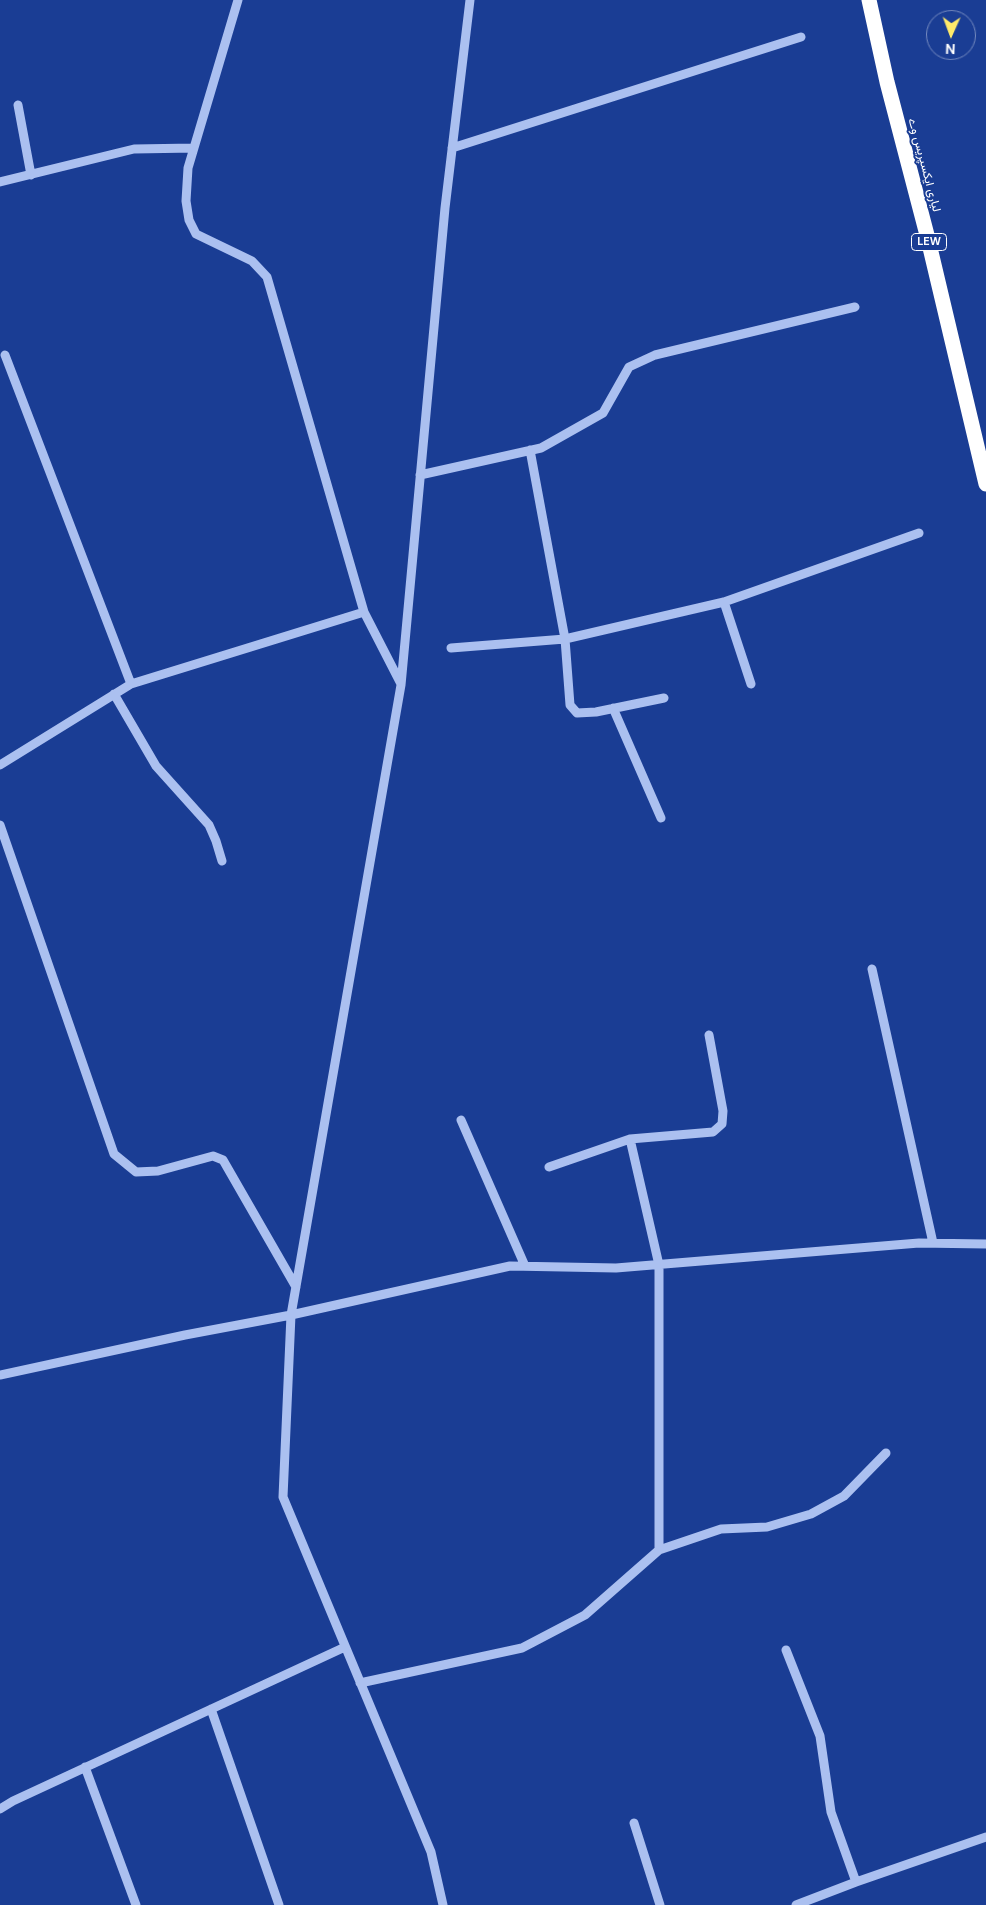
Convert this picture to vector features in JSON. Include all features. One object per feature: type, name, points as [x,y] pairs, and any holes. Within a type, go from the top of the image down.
[{"type":"highway","name":"لیاری ایکسپریس وے","points":[[869,0],[887,82],[927,235],[986,484]]},
{"type":"street","points":[[238,0],[188,168],[186,201],[189,220],[196,234],[252,261],[267,277],[364,612],[401,685]]},
{"type":"street","points":[[443,1905],[431,1852],[283,1497],[291,1315],[401,685],[445,208],[470,0]]},
{"type":"street","points":[[452,148],[801,37]]},
{"type":"street","points":[[18,105],[31,175]]},
{"type":"street","points":[[0,182],[134,149],[194,148]]},
{"type":"street","points":[[420,475],[541,448],[603,413],[629,367],[655,355],[855,307]]},
{"type":"street","points":[[5,355],[131,684]]},
{"type":"street","points":[[530,450],[565,639],[570,705],[577,712],[596,712],[664,698]]},
{"type":"street","points":[[450,648],[565,639],[724,602],[919,533]]},
{"type":"street","points":[[724,602],[751,684]]},
{"type":"street","points":[[0,765],[131,684],[364,612]]},
{"type":"street","points":[[114,694],[156,766],[210,825],[222,861]]},
{"type":"street","points":[[613,708],[661,818]]},
{"type":"street","points":[[0,824],[114,1154],[136,1172],[158,1170],[213,1156],[222,1160],[296,1287]]},
{"type":"street","points":[[872,969],[933,1243]]},
{"type":"street","points":[[549,1167],[630,1140],[713,1132],[722,1124],[723,1111],[709,1035]]},
{"type":"street","points":[[461,1120],[525,1266]]},
{"type":"street","points":[[630,1140],[659,1265],[659,1550]]},
{"type":"street","points":[[0,1375],[186,1334],[291,1315],[510,1266],[616,1268],[910,1244],[986,1244]]},
{"type":"street","points":[[360,1683],[522,1648],[585,1615],[659,1550],[721,1529],[767,1527],[811,1514],[844,1496],[886,1453]]},
{"type":"street","points":[[1,1805],[345,1647]]},
{"type":"street","points":[[786,1650],[820,1736],[831,1812],[856,1882]]},
{"type":"street","points":[[211,1709],[279,1905]]},
{"type":"street","points":[[85,1767],[136,1905]]},
{"type":"street","points":[[634,1823],[660,1905]]},
{"type":"street","points":[[796,1905],[986,1837]]}]
